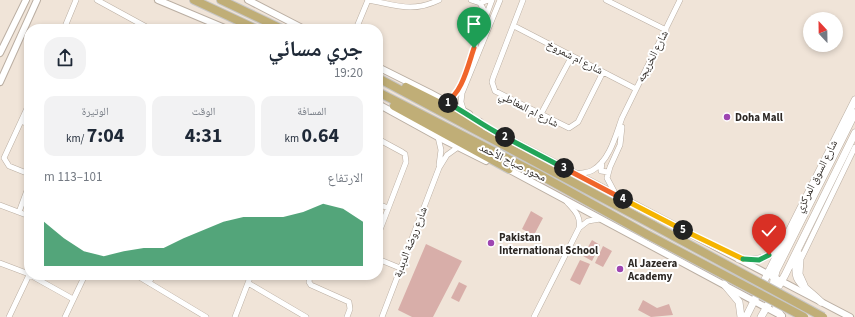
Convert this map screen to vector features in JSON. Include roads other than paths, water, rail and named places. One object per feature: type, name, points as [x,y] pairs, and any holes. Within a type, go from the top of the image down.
[{"type":"highway","points":[[194,0],[245,24]]},
{"type":"highway","points":[[221,0],[271,24]]},
{"type":"highway","points":[[383,76],[482,125]]},
{"type":"highway","name":"محور صباح الأحمد","points":[[383,81],[823,317]]},
{"type":"highway","name":"محور صباح الأحمد","points":[[383,95],[538,174],[804,317]]},
{"type":"highway","points":[[383,99],[509,169]]},
{"type":"main road","name":"شارع السوق المركزي","points":[[746,317],[754,301],[771,276],[783,242],[855,100]]},
{"type":"main road","points":[[783,316],[775,306],[771,276],[855,113]]},
{"type":"main road","name":"شارع السوق المركزي","points":[[761,317],[807,231],[855,132]]},
{"type":"main road","points":[[807,231],[795,266],[795,272],[800,285],[821,302]]},
{"type":"main road","points":[[739,259],[753,261],[762,259],[783,242]]},
{"type":"main road","points":[[724,284],[739,302],[741,317]]},
{"type":"street","points":[[0,53],[2,45],[26,0]]},
{"type":"street","points":[[32,12],[34,0]]},
{"type":"street","points":[[27,24],[38,0]]},
{"type":"street","points":[[66,24],[76,0]]},
{"type":"street","points":[[97,0],[141,24]]},
{"type":"street","points":[[158,0],[215,24]]},
{"type":"street","points":[[248,0],[294,24]]},
{"type":"street","points":[[358,24],[368,0],[415,8],[423,7],[439,0]]},
{"type":"street","points":[[471,0],[480,3],[490,0]]},
{"type":"street","points":[[445,101],[453,98],[458,92],[490,0]]},
{"type":"street","points":[[464,112],[461,102],[462,93],[500,0]]},
{"type":"street","name":"شارع ام المغاطي","points":[[523,0],[514,26],[492,78],[493,87],[499,94],[565,127],[575,125],[603,72]]},
{"type":"street","points":[[606,0],[666,30]]},
{"type":"street","name":"شارع الخريجه","points":[[575,174],[593,170],[603,159],[615,138],[624,113],[680,0]]},
{"type":"street","points":[[480,3],[486,14]]},
{"type":"street","name":"شارع ام شمروخ","points":[[514,26],[636,89]]},
{"type":"street","points":[[0,82],[24,30]]},
{"type":"street","points":[[541,114],[572,56]]},
{"type":"street","name":"محور صباح الأحمد","points":[[383,70],[445,101],[478,120],[482,125],[850,317]]},
{"type":"street","name":"محور صباح الأحمد","points":[[383,107],[458,147],[509,169],[783,316]]},
{"type":"street","name":"شارع الخريجه","points":[[608,172],[620,145],[624,113]]},
{"type":"street","points":[[24,116],[4,158],[9,166],[24,172]]},
{"type":"street","name":"شارع روضة الدبدبة","points":[[438,137],[441,150],[439,168]]},
{"type":"street","points":[[383,142],[402,152],[406,158],[406,162],[383,222]]},
{"type":"street","name":"شارع روضة الدبدبة","points":[[382,317],[439,168],[448,155],[458,147]]},
{"type":"street","name":"شارع السوق المركزي","points":[[839,311],[806,286],[800,274],[800,266],[803,255],[816,226],[855,147]]},
{"type":"street","points":[[603,159],[601,171],[608,172],[607,179],[616,196]]},
{"type":"street","points":[[18,212],[24,198]]},
{"type":"street","points":[[534,317],[579,228],[580,218],[565,200]]},
{"type":"street","points":[[0,205],[24,214]]},
{"type":"street","points":[[383,206],[388,208]]},
{"type":"street","points":[[579,228],[588,221],[600,218]]},
{"type":"street","points":[[383,261],[400,268]]},
{"type":"street","points":[[1,265],[24,273]]},
{"type":"street","points":[[9,317],[27,280]]},
{"type":"street","points":[[38,280],[73,299]]},
{"type":"street","points":[[65,317],[82,280]]},
{"type":"street","points":[[144,280],[206,317]]},
{"type":"street","points":[[235,317],[250,280]]},
{"type":"street","points":[[309,280],[311,285],[349,302],[350,309],[347,317]]},
{"type":"street","points":[[248,283],[306,317]]},
{"type":"place","name":"Doha Mall","points":[[727,117]]},
{"type":"place","name":"Pakistan International School","points":[[491,243]]},
{"type":"place","name":"Al Jazeera Academy","points":[[620,269]]}]
